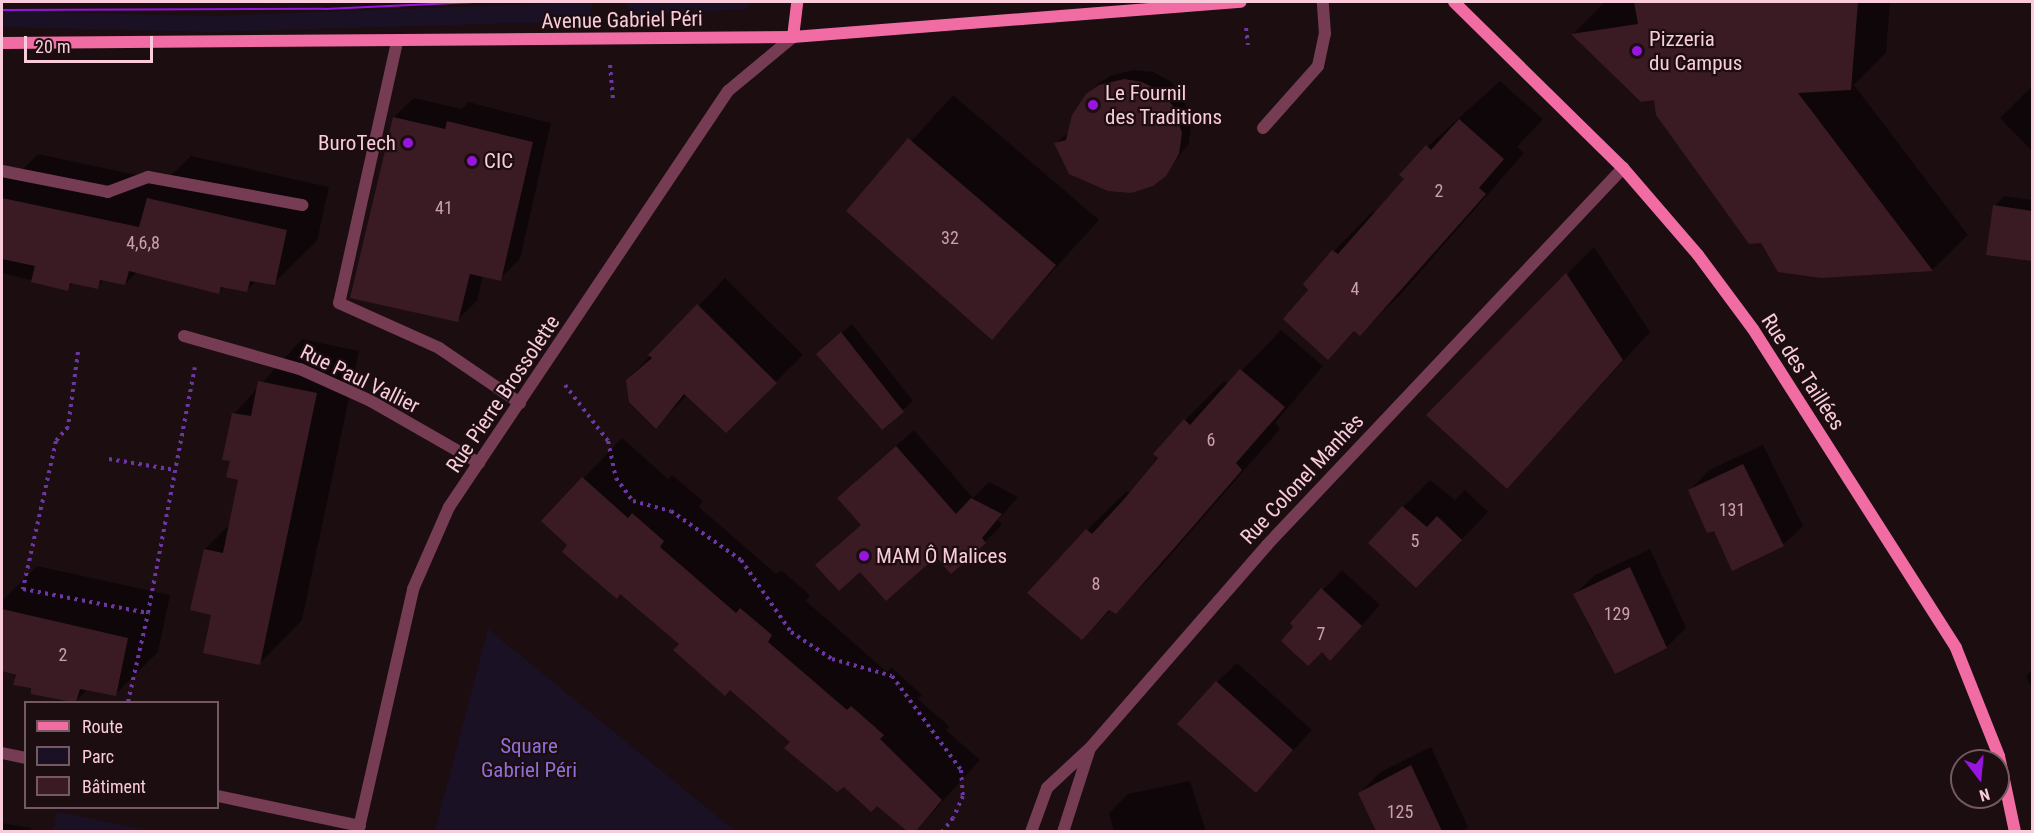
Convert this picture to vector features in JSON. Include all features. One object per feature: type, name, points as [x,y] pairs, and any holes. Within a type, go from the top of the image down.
[{"type":"main road","points":[[793,37],[797,2]]},
{"type":"main road","name":"Avenue Gabriel Péri","points":[[2,43],[397,42],[793,37],[1241,2]]},
{"type":"main road","name":"Rue des Taillées","points":[[1454,2],[1623,168],[1698,255],[1753,329],[1956,648],[1999,756],[2015,831]]},
{"type":"street","points":[[1263,128],[1318,66],[1325,34],[1323,2]]},
{"type":"street","name":"Rue Pierre Brossolette","points":[[359,829],[413,590],[449,507],[549,362],[728,92],[793,37]]},
{"type":"street","points":[[397,42],[339,303],[439,348],[520,403]]},
{"type":"street","name":"Rue Colonel Manhès","points":[[1031,831],[1047,788],[1091,747],[1267,545],[1623,168]]},
{"type":"street","points":[[2,171],[108,192],[148,177],[302,205]]},
{"type":"street","name":"Rue Paul Vallier","points":[[184,336],[300,369],[369,400],[479,463]]},
{"type":"street","points":[[1063,831],[1091,747]]},
{"type":"street","points":[[2,753],[24,758]]},
{"type":"street","points":[[219,796],[359,829]]},
{"type":"path","points":[[128,701],[148,613],[200,340]]},
{"type":"path","points":[[78,352],[68,427],[56,441],[23,589],[148,613]]},
{"type":"path","points":[[549,362],[608,441],[615,478],[633,501],[670,511],[741,560],[791,632],[832,660],[891,676],[961,770],[963,796],[953,818],[942,831]]},
{"type":"path","points":[[109,459],[175,470]]},
{"type":"green space","points":[[592,2],[590,21],[213,32],[2,27],[2,11],[214,16]]},
{"type":"green space","points":[[627,2],[750,2],[746,9],[629,16]]},
{"type":"green space","name":"Square Gabriel Péri","points":[[488,629],[735,831],[435,831]]},
{"type":"green space","points":[[57,812],[153,831],[53,831]]},
{"type":"building","points":[[1634,2],[1858,2],[1851,90],[1798,93],[1933,271],[1821,278],[1778,272],[1761,243],[1749,244],[1656,115],[1654,100],[1641,102],[1571,34],[1638,24]]},
{"type":"building","points":[[1124,79],[1142,82],[1160,91],[1173,106],[1182,133],[1179,154],[1166,176],[1153,186],[1131,193],[1108,191],[1069,174],[1054,143],[1066,140],[1072,115],[1086,94],[1099,85]]},
{"type":"building","points":[[393,117],[445,129],[447,121],[533,142],[501,281],[470,274],[458,322],[350,298]]},
{"type":"building","points":[[1459,119],[1504,159],[1479,188],[1486,194],[1360,336],[1354,331],[1328,360],[1283,319],[1308,290],[1303,284],[1332,250],[1338,254],[1404,179],[1399,175],[1426,145],[1431,150]]},
{"type":"building","points":[[908,138],[1056,265],[992,340],[846,211]]},
{"type":"building","points":[[2,198],[139,227],[147,198],[287,230],[275,285],[250,281],[247,292],[221,287],[219,294],[129,271],[125,285],[100,280],[98,289],[70,283],[68,291],[31,282],[35,266],[2,259]]},
{"type":"building","points":[[1993,205],[2032,211],[2032,261],[1986,255]]},
{"type":"building","points":[[1566,273],[1623,360],[1507,489],[1426,415]]},
{"type":"building","points":[[697,304],[777,383],[726,433],[684,394],[656,429],[629,402],[626,380],[652,358],[648,355]]},
{"type":"building","points":[[841,332],[904,412],[882,430],[816,354]]},
{"type":"building","points":[[1240,369],[1285,407],[1236,463],[1242,470],[1177,545],[1116,614],[1109,610],[1082,640],[1027,593],[1086,529],[1092,534],[1158,458],[1153,454],[1184,419],[1190,425]]},
{"type":"building","points":[[258,381],[317,393],[260,665],[203,653],[211,615],[190,610],[204,549],[223,553],[238,480],[226,477],[230,461],[222,460],[232,413],[251,416]]},
{"type":"building","points":[[896,446],[956,514],[971,498],[1002,514],[982,538],[986,543],[951,574],[936,557],[886,601],[860,572],[839,591],[815,565],[861,525],[837,498]]},
{"type":"building","points":[[1743,464],[1784,546],[1732,571],[1714,531],[1707,533],[1688,490]]},
{"type":"building","points":[[582,477],[628,518],[632,513],[664,541],[660,547],[736,613],[740,608],[772,635],[768,642],[847,710],[851,706],[884,735],[880,739],[942,800],[916,831],[907,831],[877,806],[871,812],[844,787],[837,792],[784,748],[790,742],[730,690],[725,696],[673,650],[679,644],[620,594],[617,599],[562,552],[567,545],[541,521]]},
{"type":"building","points":[[1402,506],[1427,527],[1437,516],[1462,540],[1416,588],[1368,543]]},
{"type":"building","points":[[1630,567],[1667,648],[1615,674],[1573,594]]},
{"type":"building","points":[[1321,588],[1362,626],[1330,661],[1322,652],[1308,666],[1281,641],[1293,627],[1290,623]]},
{"type":"building","points":[[2,609],[128,638],[116,696],[80,689],[76,701],[67,701],[31,694],[31,688],[13,685],[16,675],[2,671]]},
{"type":"building","points":[[1216,681],[1293,750],[1256,793],[1177,724]]},
{"type":"building","points":[[1411,765],[1442,831],[1376,831],[1358,793]]},
{"type":"tram line","points":[[2,10],[325,9],[475,2]]},
{"type":"place","name":"Pizzeria du Campus","points":[[1637,51]]},
{"type":"place","name":"Le Fournil des Traditions","points":[[1093,105]]},
{"type":"place","name":"BuroTech","points":[[408,143]]},
{"type":"place","name":"CIC","points":[[472,161]]},
{"type":"place","name":"MAM Ô Malices","points":[[864,556]]}]
